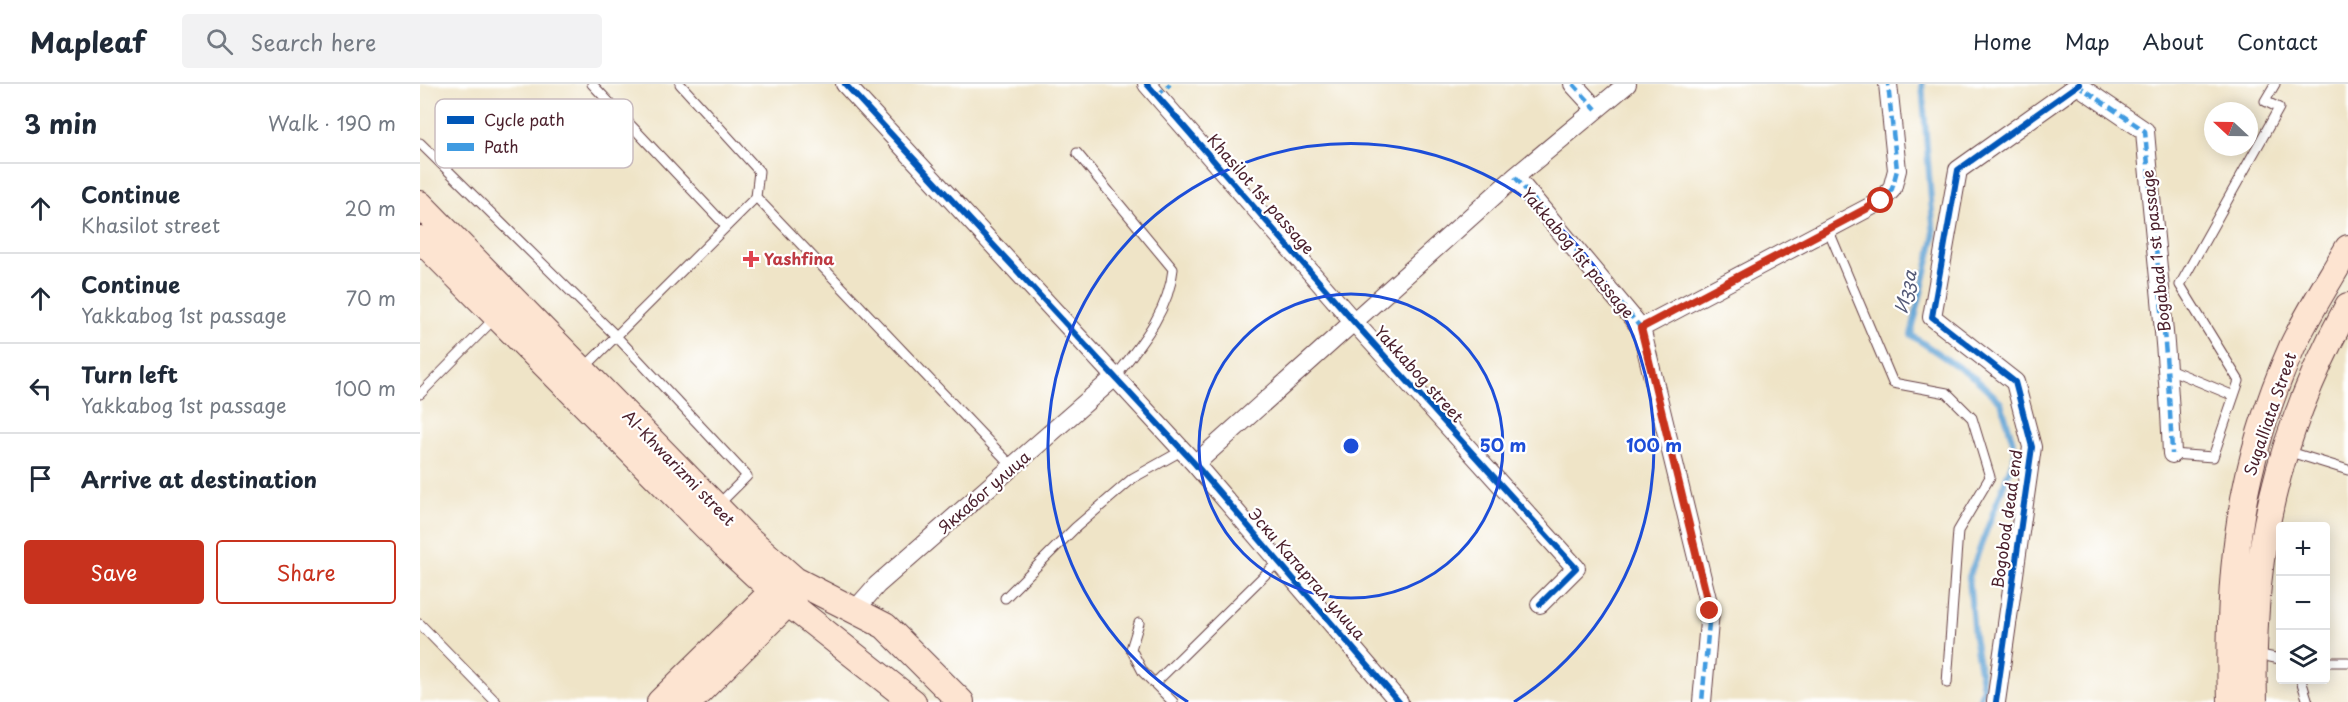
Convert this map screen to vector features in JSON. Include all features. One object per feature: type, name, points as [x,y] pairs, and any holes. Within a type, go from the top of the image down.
[{"type":"main road","name":"Al-Khwarizmi street","points":[[420,204],[716,507],[785,591],[855,610],[885,626],[961,702]]},
{"type":"main road","name":"Al-Khwarizmi street","points":[[420,239],[497,316],[785,591],[913,702]]},
{"type":"main road","name":"Sugalliata Street","points":[[2231,702],[2231,588],[2234,550],[2247,477],[2268,409],[2293,346],[2348,248]]},
{"type":"main road","name":"Sugalliata Street","points":[[2254,702],[2256,590],[2262,545],[2284,451],[2311,379],[2348,306]]},
{"type":"main road","points":[[660,702],[785,591]]},
{"type":"main road","points":[[689,702],[785,591]]},
{"type":"street","name":"Эски Катартал улица","points":[[845,84],[1183,450],[1399,702]]},
{"type":"street","points":[[1574,84],[1596,110]]},
{"type":"street","name":"Yakkabog street","points":[[1195,464],[1515,177],[1627,84]]},
{"type":"street","name":"Yakkabog 1st passage","points":[[1641,328],[1881,201],[1892,189],[1897,170],[1888,84]]},
{"type":"street","name":"Bogabad 1 st passage","points":[[2078,85],[2145,131],[2160,306],[2169,369],[2172,453]]},
{"type":"street","name":"Bogobod dead end","points":[[1996,702],[2032,447],[2015,382],[1932,317],[1958,170],[2078,85]]},
{"type":"street","name":"Khasilot 1st passage","points":[[1158,88],[1354,322]]},
{"type":"street","name":"Yakkabog 1st passage","points":[[1515,177],[1641,328],[1710,611],[1702,702]]},
{"type":"street","name":"Yakkabog street","points":[[1354,322],[1576,567],[1540,604]]},
{"type":"street","name":"Яккабог улица","points":[[855,610],[877,585],[1116,376]]},
{"type":"lane","points":[[592,84],[606,99]]},
{"type":"lane","points":[[582,369],[756,197],[759,171],[680,84]]},
{"type":"lane","points":[[2172,453],[2213,457],[2239,381],[2180,285],[2279,108],[2265,101],[2275,84]]},
{"type":"lane","points":[[633,127],[726,226]]},
{"type":"lane","points":[[420,143],[435,158]]},
{"type":"lane","points":[[1077,153],[1173,269],[1171,291],[1147,336],[1116,376]]},
{"type":"lane","points":[[445,168],[616,336],[747,476],[716,507]]},
{"type":"lane","points":[[756,197],[1013,467]]},
{"type":"lane","points":[[1828,229],[1893,383],[1947,393],[1972,418],[1990,477],[1958,531],[1947,683]]},
{"type":"lane","points":[[420,394],[497,316]]},
{"type":"lane","points":[[2169,369],[2234,396]]},
{"type":"lane","points":[[1005,598],[1076,528],[1133,478],[1183,450]]},
{"type":"lane","points":[[2284,451],[2348,470]]},
{"type":"lane","points":[[1155,683],[1279,561]]},
{"type":"lane","points":[[1139,622],[1131,649],[1143,672],[1173,702]]},
{"type":"lane","points":[[420,624],[496,702]]},
{"type":"lane","points":[[2254,654],[2276,658]]},
{"type":"lane","points":[[2330,662],[2348,662]]},
{"type":"lane","points":[[2302,684],[2308,702]]},
{"type":"waterway","name":"Изза","points":[[1922,84],[1934,238],[1911,335],[1976,379],[2001,402],[2016,452],[1969,577],[1974,636],[1983,688],[1979,702]]},
{"type":"marked path","points":[[1157,96],[1170,84]]},
{"type":"marked path","points":[[1573,84],[1596,109]]},
{"type":"marked path","points":[[1641,328],[1881,201],[1892,189],[1897,170],[1888,84]]},
{"type":"marked path","points":[[2076,84],[2145,131],[2164,333],[2172,454]]},
{"type":"marked path","points":[[1515,177],[1641,328],[1710,611],[1702,702]]},
{"type":"cycle path","points":[[845,84],[1195,464],[1399,702]]},
{"type":"cycle path","points":[[1147,84],[1354,322],[1576,568],[1540,604]]},
{"type":"cycle path","points":[[1996,702],[2032,447],[2015,382],[1932,317],[1958,170],[2079,84]]},
{"type":"place","name":"Yashfina","points":[[751,259]]},
{"type":"route","points":[[1710,611],[1641,328],[1881,201]]}]
